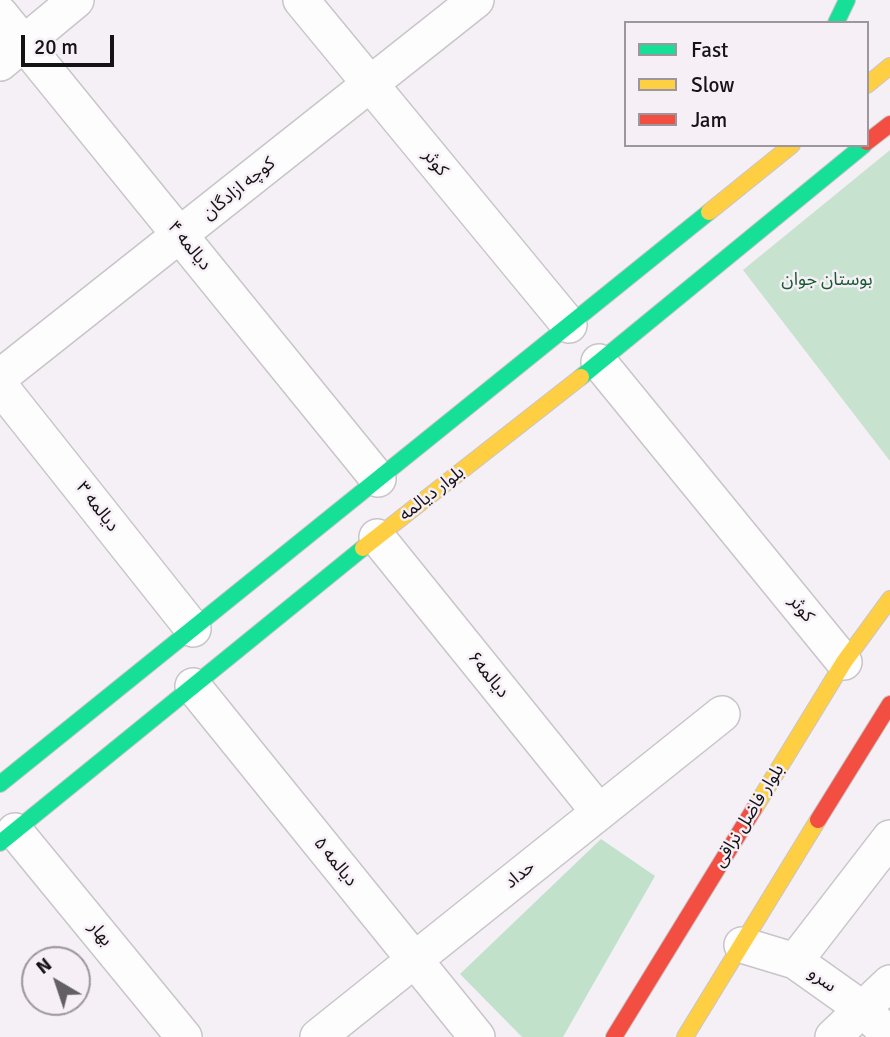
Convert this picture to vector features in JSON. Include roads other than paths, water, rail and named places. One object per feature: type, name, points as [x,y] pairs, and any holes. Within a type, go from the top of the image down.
[{"type":"street","points":[[12,53],[76,0]]},
{"type":"street","name":"کوثر","points":[[301,0],[572,330]]},
{"type":"street","name":"کوچه ازادگان","points":[[0,377],[477,0]]},
{"type":"street","points":[[837,21],[848,0]]},
{"type":"street","name":"دیالمه ۴","points":[[0,14],[12,53],[180,236],[378,479]]},
{"type":"street","points":[[869,83],[890,66]]},
{"type":"street","name":"بلوار دیالمه","points":[[869,141],[890,124]]},
{"type":"street","points":[[765,167],[775,147]]},
{"type":"street","points":[[5,770],[193,629],[378,479],[572,330],[790,147]]},
{"type":"street","name":"بلوار دیالمه","points":[[8,837],[595,357],[861,147]]},
{"type":"street","name":"کوثر","points":[[595,357],[844,662]]},
{"type":"street","name":"دیالمه ۳","points":[[0,386],[193,629]]},
{"type":"street","name":"دیالمه۶","points":[[377,537],[599,812]]},
{"type":"street","name":"بلوار فاضل نراقی","points":[[614,1037],[844,662],[890,599]]},
{"type":"street","name":"دیالمه ۵","points":[[193,686],[477,1037]]},
{"type":"street","points":[[685,1037],[890,704]]},
{"type":"street","name":"حداد","points":[[318,1037],[722,714]]},
{"type":"street","name":"بهار","points":[[8,837],[184,1037]]},
{"type":"street","points":[[795,961],[890,838]]},
{"type":"street","name":"سرو","points":[[741,945],[795,961],[863,1010],[890,1037]]},
{"type":"street","points":[[833,1037],[890,983]]},
{"type":"park label","name":"بوستان جوان","points":[[827,280]]}]
